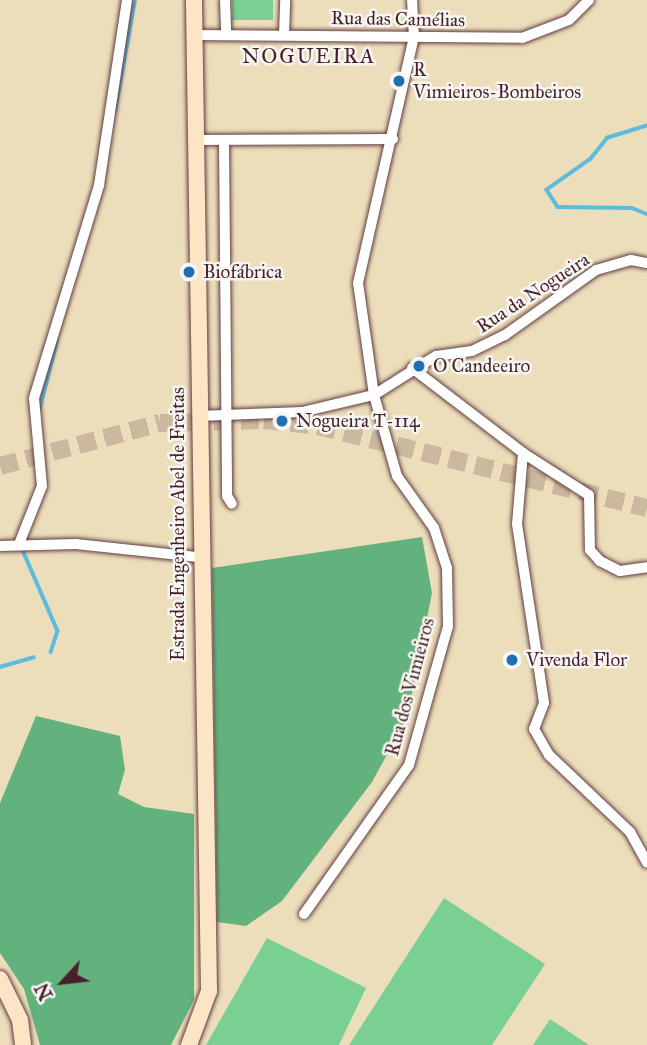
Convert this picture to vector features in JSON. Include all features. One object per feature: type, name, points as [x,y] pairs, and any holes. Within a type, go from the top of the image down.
[{"type":"main road","name":"Estrada Engenheiro Abel de Freitas","points":[[189,1045],[209,991],[198,557],[198,139],[194,0]]},
{"type":"main road","points":[[0,979],[23,1045]]},
{"type":"street","points":[[19,544],[43,486],[34,398],[99,185],[127,0]]},
{"type":"street","points":[[225,0],[226,35]]},
{"type":"street","points":[[285,0],[285,35]]},
{"type":"street","name":"Rua dos Vimieiros","points":[[304,914],[409,765],[448,626],[447,568],[434,528],[397,476],[374,395],[358,283],[393,139],[414,37],[412,0]]},
{"type":"street","name":"Rua das Camélias","points":[[194,35],[522,38],[569,20],[589,0]]},
{"type":"street","points":[[198,139],[393,139]]},
{"type":"street","points":[[224,139],[227,415],[232,504]]},
{"type":"street","name":"Rua da Nogueira","points":[[198,416],[302,412],[374,395],[412,368],[505,335],[596,270],[631,260],[647,263]]},
{"type":"street","points":[[412,368],[447,389],[523,453],[589,495],[590,550],[600,561],[620,571],[647,567]]},
{"type":"street","points":[[523,453],[517,524],[544,703],[534,729],[550,755],[630,832],[647,863]]},
{"type":"street","points":[[0,546],[19,544],[198,557]]},
{"type":"green space","points":[[232,0],[273,0],[273,20],[232,20]]},
{"type":"green space","points":[[422,537],[432,593],[407,718],[372,782],[282,901],[246,926],[217,922],[212,568]]},
{"type":"green space","points":[[36,716],[120,736],[125,770],[118,794],[144,807],[194,814],[194,1000],[171,1045],[40,1045],[24,989],[0,953],[0,803]]},
{"type":"green space","points":[[444,898],[545,964],[492,1045],[349,1045]]},
{"type":"green space","points":[[267,938],[366,988],[339,1045],[206,1045]]},
{"type":"green space","points":[[550,1019],[589,1045],[533,1045]]},
{"type":"waterway","points":[[115,112],[135,0]]},
{"type":"waterway","points":[[647,126],[608,138],[591,159],[547,190],[558,207],[632,208],[647,214]]},
{"type":"waterway","points":[[40,408],[57,341]]},
{"type":"waterway","points":[[22,548],[58,631],[51,652]]},
{"type":"waterway","points":[[0,667],[34,657]]},
{"type":"tunnel","points":[[0,466],[160,423],[264,420],[318,426],[647,508]]},
{"type":"place","name":"R Vimieiros-Bombeiros","points":[[399,81]]},
{"type":"place","name":"Biofábrica","points":[[189,272]]},
{"type":"place","name":"O Candeeiro","points":[[419,366]]},
{"type":"place","name":"Nogueira T-114","points":[[282,421]]},
{"type":"place","name":"Vivenda Flor","points":[[512,660]]},
{"type":"district","name":"NOGUEIRA","points":[[309,56]]}]
